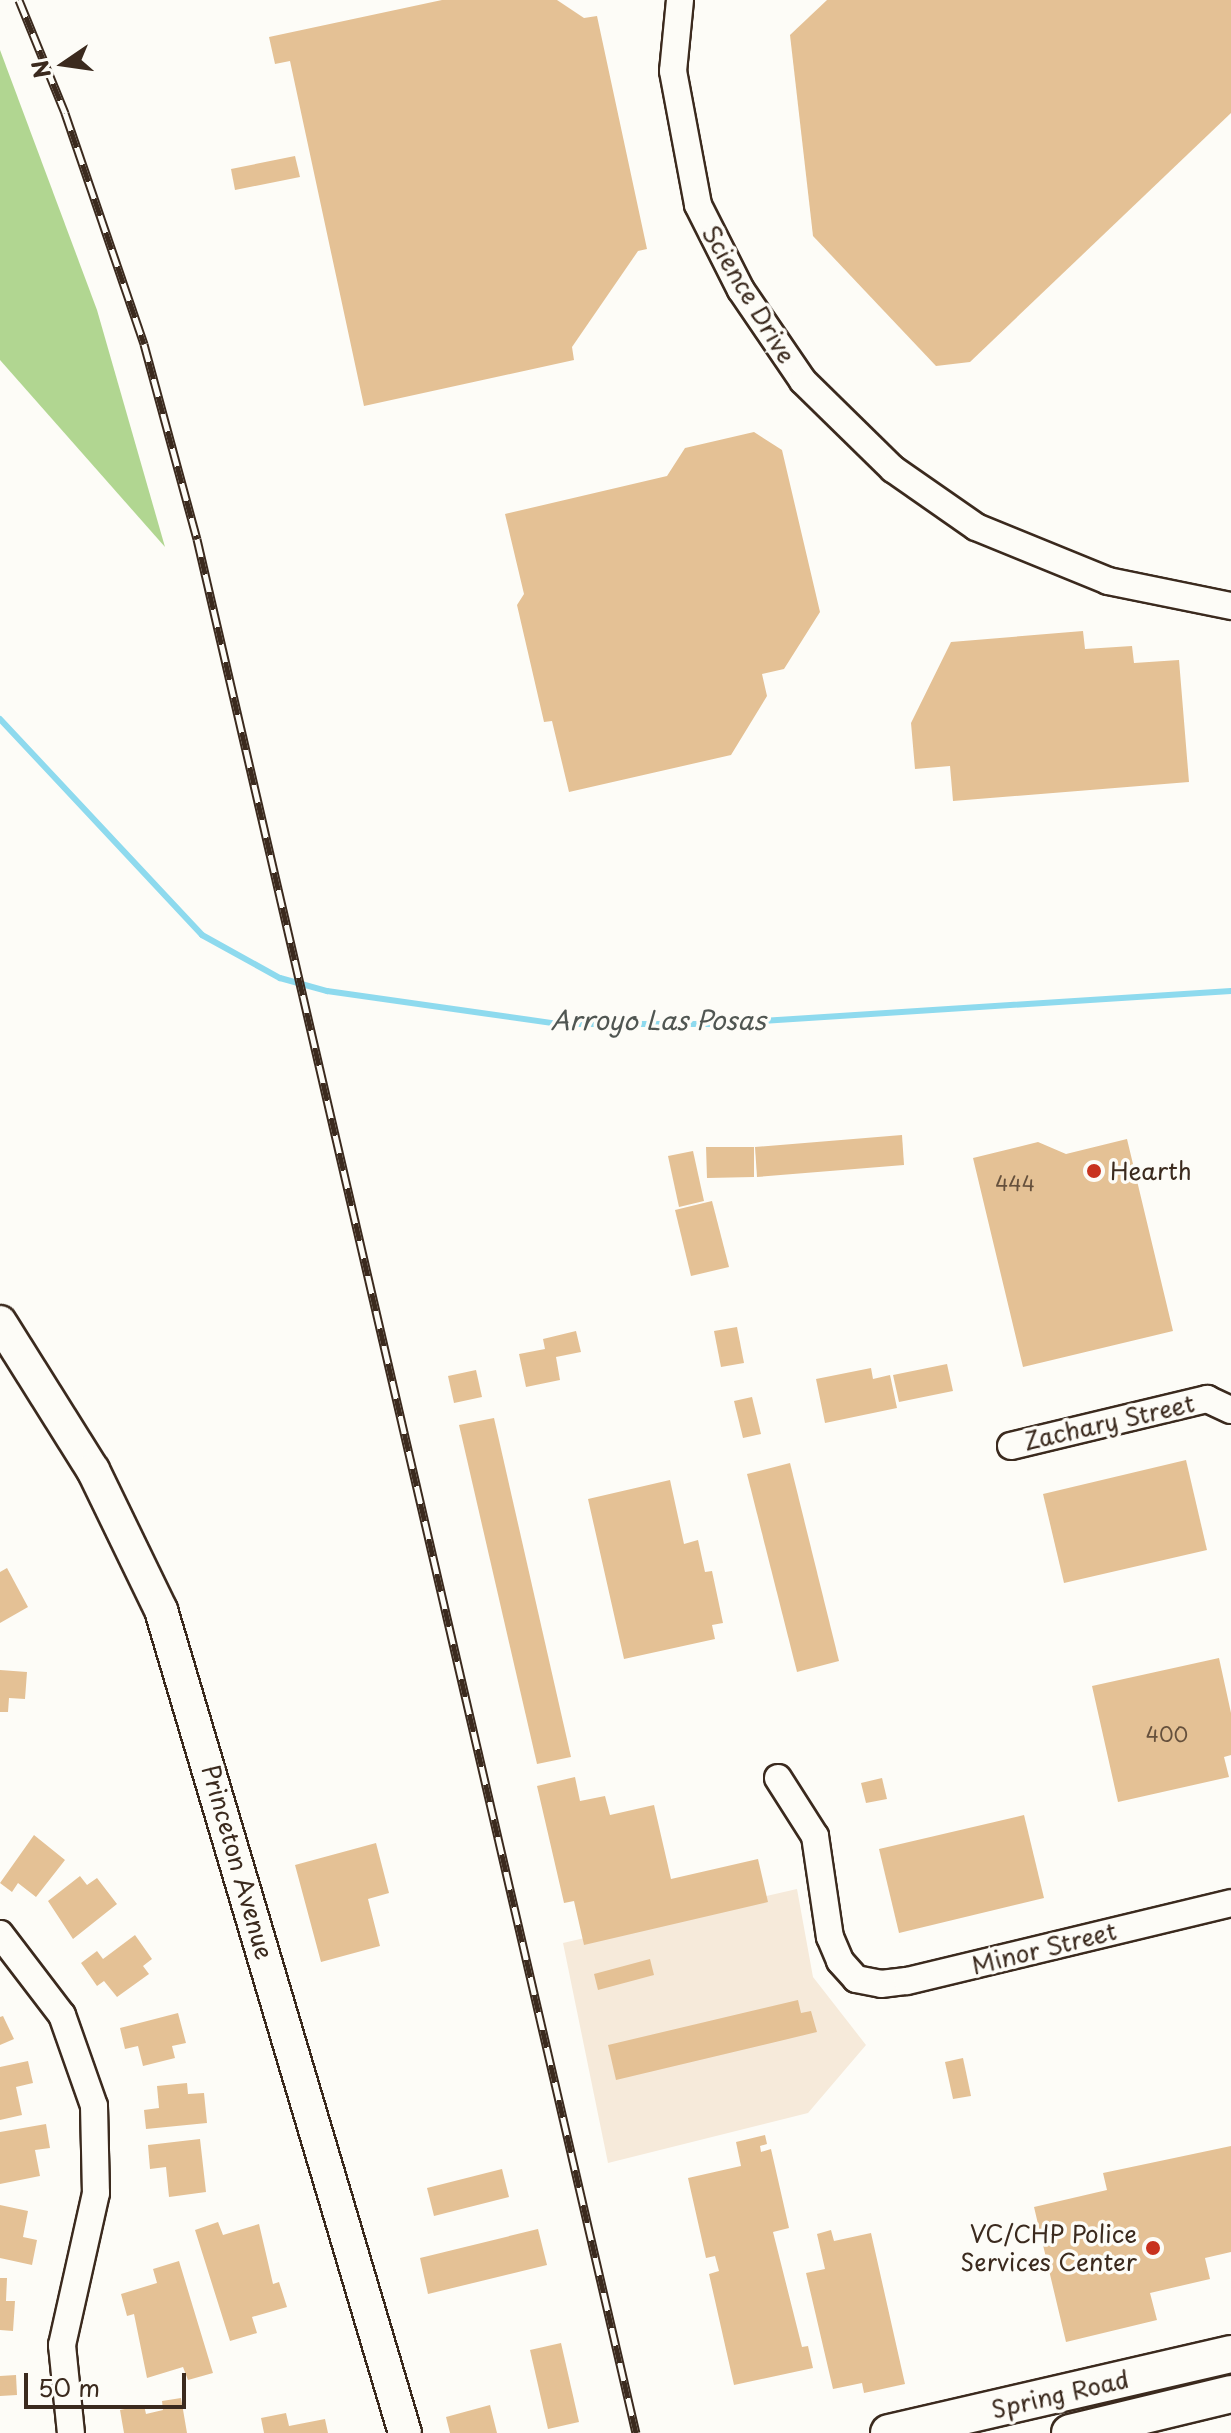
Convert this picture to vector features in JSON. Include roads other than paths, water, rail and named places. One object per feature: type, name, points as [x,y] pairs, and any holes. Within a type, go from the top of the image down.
[{"type":"main road","name":"Spring Road","points":[[889,2433],[1231,2354]]},
{"type":"main road","name":"Spring Road","points":[[1070,2433],[1231,2394]]},
{"type":"street","name":"Science Drive","points":[[680,0],[673,71],[698,205],[741,290],[803,381],[893,469],[976,527],[1108,581],[1231,606]]},
{"type":"street","name":"Princeton Avenue","points":[[0,1322],[93,1470],[161,1610],[405,2433]]},
{"type":"street","name":"Zachary Street","points":[[1011,1446],[1207,1399],[1231,1410]]},
{"type":"street","name":"Minor Street","points":[[778,1778],[815,1836],[830,1937],[840,1961],[856,1979],[881,1984],[907,1981],[1231,1903]]},
{"type":"street","points":[[0,1934],[62,2015],[94,2106],[96,2193],[62,2345],[71,2433]]},
{"type":"waterway","name":"Arroyo Las Posas","points":[[0,719],[202,935],[280,978],[327,991],[560,1024],[714,1024],[1231,991]]},
{"type":"railway","points":[[19,0],[65,113],[144,344],[197,539],[636,2433]]},
{"type":"place","name":"Hearth","points":[[1094,1171]]},
{"type":"place","name":"VC/CHP Police Services Center","points":[[1153,2248]]}]
